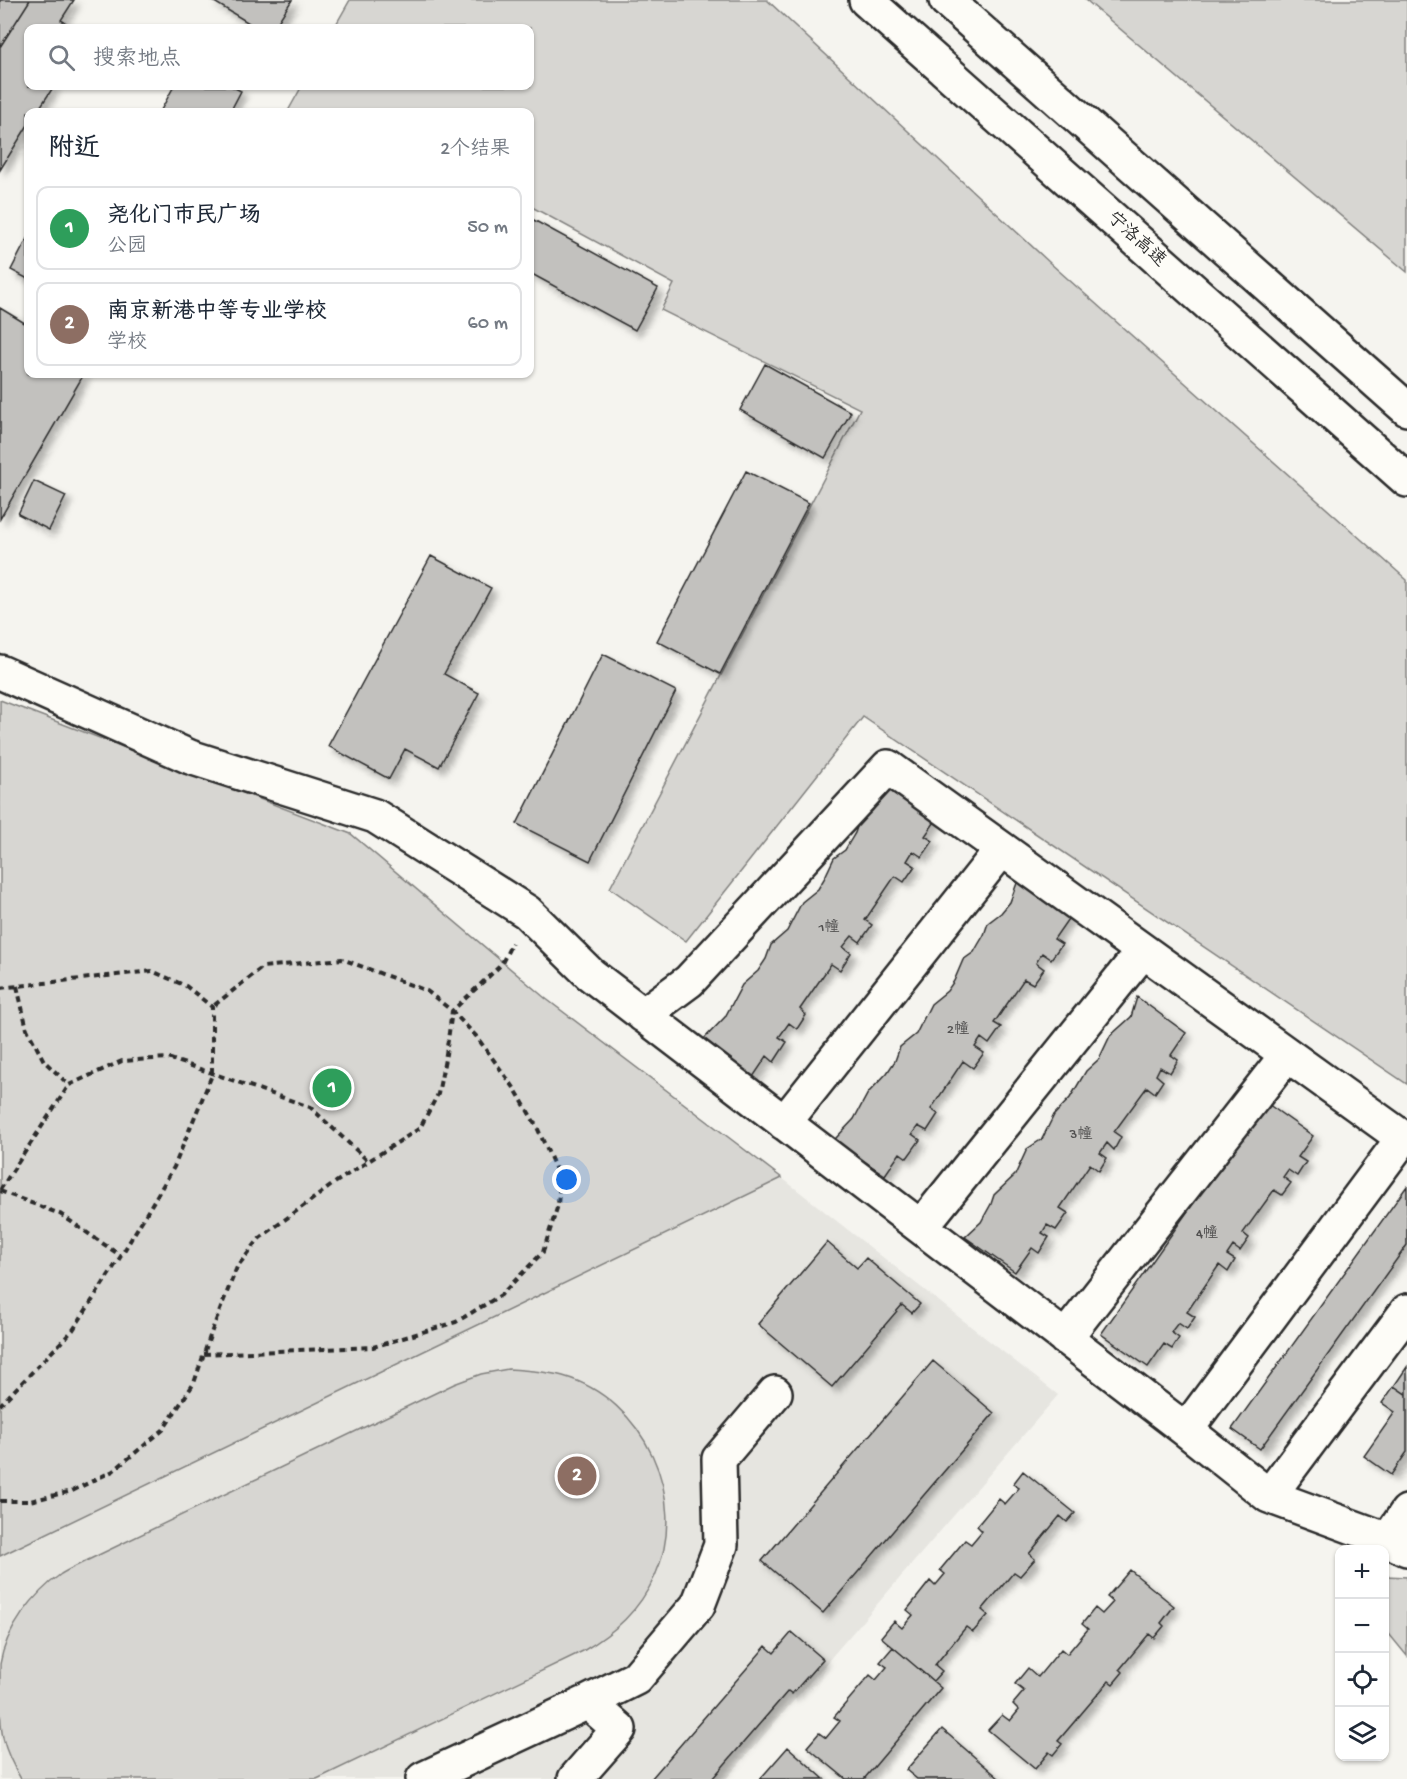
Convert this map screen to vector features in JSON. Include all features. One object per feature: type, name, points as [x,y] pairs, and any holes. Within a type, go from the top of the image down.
[{"type":"main road","name":"宁洛高速","points":[[866,0],[1407,480]]},
{"type":"main road","points":[[945,0],[1407,409]]},
{"type":"main road","points":[[0,672],[190,757],[375,816],[526,912],[590,974],[1269,1496],[1398,1545],[1407,1512]]},
{"type":"main road","points":[[644,1015],[689,981],[888,767],[1403,1138],[1186,1430]]},
{"type":"main road","points":[[784,1123],[1002,849]]},
{"type":"main road","points":[[921,1227],[1143,951]]},
{"type":"main road","points":[[1065,1338],[1287,1055]]},
{"type":"main road","points":[[1269,1496],[1407,1311]]},
{"type":"main road","points":[[423,1779],[636,1678],[698,1605],[721,1545],[719,1459],[775,1393]]},
{"type":"main road","points":[[575,1779],[619,1729],[588,1702]]},
{"type":"path","points":[[0,1501],[30,1501],[72,1491],[113,1471],[163,1430],[194,1383],[237,1267],[260,1238],[336,1182],[420,1128],[438,1094],[452,1011],[501,965],[526,912]]},
{"type":"path","points":[[204,1354],[373,1347],[456,1322],[501,1295],[543,1252],[558,1205],[560,1179],[537,1128],[515,1089],[476,1036],[452,1011],[427,991],[342,959],[263,967],[212,1007]]},
{"type":"path","points":[[0,988],[152,971],[186,986],[212,1007]]},
{"type":"path","points":[[17,986],[27,1029],[44,1061],[69,1084]]},
{"type":"path","points":[[0,1406],[73,1330],[121,1256],[174,1167],[212,1075],[212,1007]]},
{"type":"path","points":[[121,1256],[60,1214],[0,1191],[69,1084],[122,1061],[168,1058],[310,1107],[369,1161]]},
{"type":"shaded area","points":[[350,0],[767,0],[1050,263],[1407,580],[1407,1084],[863,717],[686,941],[610,888],[860,409],[661,310],[674,284],[534,208],[534,108],[290,108],[300,90],[534,90],[534,24],[336,24]]},
{"type":"shaded area","points":[[1086,0],[1407,0],[1407,272]]},
{"type":"shaded area","points":[[0,700],[351,834],[545,998],[782,1178],[0,1556]]},
{"type":"shaded area","points":[[782,1178],[1058,1395],[726,1779],[0,1779],[0,1556]]},
{"type":"shaded area","points":[[508,1369],[556,1374],[592,1388],[616,1406],[637,1429],[652,1456],[663,1485],[667,1516],[664,1546],[655,1576],[642,1600],[616,1628],[583,1651],[317,1779],[21,1779],[3,1739],[0,1664],[8,1638],[22,1613],[51,1582],[77,1566],[454,1384],[481,1374]]},
{"type":"shaded area","points":[[1389,1576],[1407,1577],[1407,1656],[1389,1634]]},
{"type":"building","points":[[0,0],[30,0],[0,47]]},
{"type":"building","points":[[30,0],[74,0],[61,20],[68,24],[24,24],[24,90],[51,90],[40,108],[24,108],[24,131],[0,170],[0,47]]},
{"type":"building","points":[[211,0],[292,0],[277,24],[250,24]]},
{"type":"building","points":[[172,90],[241,91],[232,108],[162,108]]},
{"type":"building","points":[[534,220],[658,288],[635,330],[534,275]]},
{"type":"building","points":[[24,245],[24,277],[11,270]]},
{"type":"building","points":[[0,308],[24,323],[24,378],[82,378],[0,519]]},
{"type":"building","points":[[765,364],[851,412],[825,458],[740,410]]},
{"type":"building","points":[[746,471],[809,503],[720,674],[657,641]]},
{"type":"building","points":[[34,481],[66,496],[49,530],[18,514]]},
{"type":"building","points":[[431,556],[491,588],[444,674],[479,693],[439,767],[405,749],[389,779],[328,746]]},
{"type":"building","points":[[603,654],[676,691],[590,861],[517,824]]},
{"type":"building","points":[[894,781],[941,813],[925,836],[933,841],[922,857],[913,851],[907,861],[915,866],[904,882],[895,876],[865,920],[872,925],[860,942],[852,936],[843,947],[851,953],[840,970],[831,964],[800,1009],[806,1015],[797,1029],[789,1023],[779,1037],[787,1042],[774,1062],[767,1056],[753,1077],[702,1041],[725,1017],[742,985],[758,971],[766,959],[771,945],[787,931],[802,902],[818,889],[834,858],[845,850],[859,821],[872,811],[886,788]]},
{"type":"building","points":[[1017,883],[1023,884],[1070,916],[1054,939],[1062,944],[1051,959],[1042,953],[1036,963],[1044,969],[1033,984],[1024,979],[994,1023],[1001,1027],[989,1044],[981,1038],[975,1047],[984,1053],[973,1068],[963,1061],[931,1109],[938,1114],[927,1131],[918,1126],[912,1134],[920,1140],[907,1158],[900,1153],[885,1175],[834,1141],[854,1119],[868,1093],[887,1073],[900,1047],[916,1034],[931,1004],[947,991],[963,960],[974,952],[988,923],[1010,902]]},
{"type":"building","points":[[1137,997],[1186,1033],[1171,1055],[1178,1060],[1170,1073],[1160,1067],[1156,1075],[1163,1081],[1155,1093],[1147,1087],[1114,1132],[1121,1137],[1114,1150],[1107,1143],[1100,1153],[1107,1158],[1099,1171],[1090,1164],[1060,1208],[1068,1213],[1056,1230],[1047,1225],[1042,1233],[1049,1237],[1039,1253],[1032,1248],[1015,1272],[965,1237],[981,1222],[994,1195],[1015,1175],[1027,1149],[1042,1139],[1054,1115],[1070,1098],[1086,1071],[1099,1059],[1110,1036],[1131,1017]]},
{"type":"building","points":[[1265,1102],[1313,1136],[1298,1157],[1306,1162],[1297,1176],[1288,1170],[1283,1177],[1291,1183],[1282,1195],[1274,1190],[1243,1233],[1249,1238],[1240,1251],[1233,1246],[1227,1255],[1235,1260],[1228,1272],[1219,1265],[1187,1312],[1195,1317],[1187,1329],[1178,1323],[1171,1332],[1179,1338],[1172,1349],[1164,1344],[1148,1367],[1101,1334]]},
{"type":"building","points":[[1407,1186],[1407,1245],[1260,1449],[1232,1429]]},
{"type":"building","points":[[827,1242],[857,1268],[866,1258],[920,1304],[912,1313],[902,1305],[832,1387],[758,1324]]},
{"type":"building","points":[[933,1361],[994,1413],[823,1613],[762,1561]]},
{"type":"building","points":[[1407,1367],[1407,1395],[1394,1386]]},
{"type":"building","points":[[1394,1386],[1407,1395],[1407,1452],[1391,1475],[1364,1456],[1395,1412],[1382,1403]]},
{"type":"building","points":[[1023,1471],[1075,1513],[1067,1522],[1060,1516],[1029,1554],[1035,1559],[1020,1576],[1014,1572],[982,1610],[988,1615],[973,1632],[966,1627],[935,1665],[942,1671],[933,1681],[881,1637],[894,1621],[902,1628],[913,1615],[907,1610],[930,1581],[935,1586],[945,1574],[940,1570],[965,1540],[971,1544],[982,1531],[977,1526],[999,1499],[1005,1504],[1019,1488],[1013,1484]]},
{"type":"building","points":[[1130,1570],[1174,1606],[1161,1623],[1164,1626],[1154,1638],[1149,1634],[1120,1669],[1123,1672],[1113,1684],[1109,1681],[1058,1741],[1062,1744],[1053,1755],[1049,1752],[1035,1769],[988,1730],[1002,1715],[1010,1721],[1019,1710],[1013,1704],[1024,1691],[1015,1684],[1028,1668],[1038,1677],[1061,1649],[1067,1654],[1088,1629],[1082,1624],[1095,1608],[1102,1614],[1113,1602],[1107,1597]]},
{"type":"building","points":[[792,1632],[823,1659],[792,1694],[788,1691],[712,1779],[651,1779],[766,1646],[774,1653]]},
{"type":"building","points":[[893,1647],[941,1688],[864,1779],[846,1779],[807,1747],[819,1733],[826,1738],[840,1721],[834,1717],[870,1675],[876,1680],[887,1667],[880,1662]]},
{"type":"building","points":[[942,1729],[1000,1779],[917,1779],[906,1770]]},
{"type":"building","points":[[788,1747],[824,1779],[760,1779]]},
{"type":"place","name":"尧化门市民广场","points":[[332,1088]]},
{"type":"place","name":"南京新港中等专业学校","points":[[577,1476]]}]
